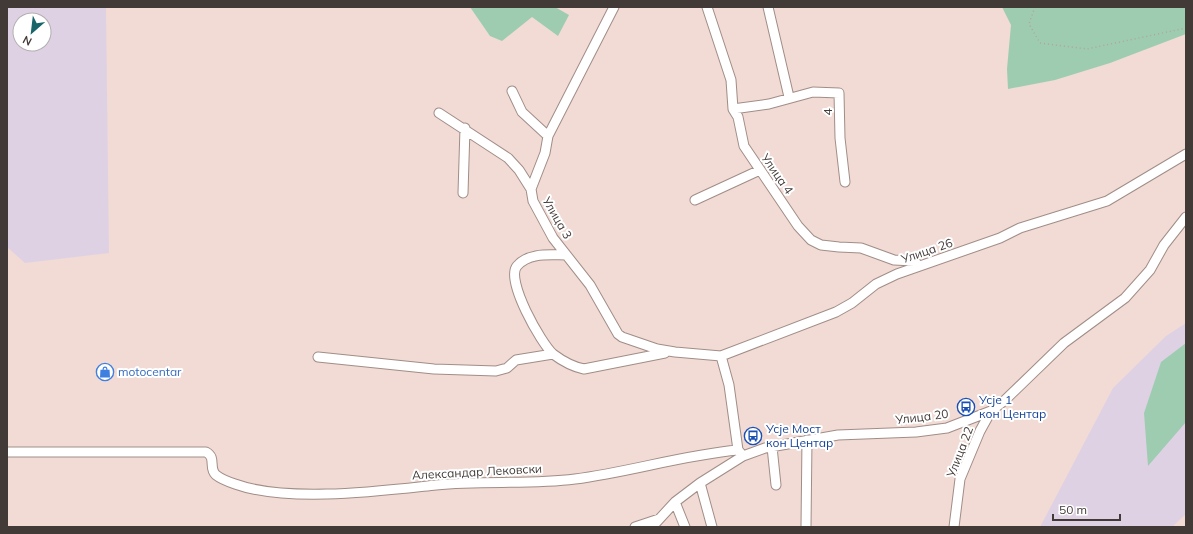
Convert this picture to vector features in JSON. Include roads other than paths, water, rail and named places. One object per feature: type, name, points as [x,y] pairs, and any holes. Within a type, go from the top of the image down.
[{"type":"street","name":"Улица 3","points":[[614,7],[548,136],[545,153],[531,188],[533,201],[537,212],[553,238],[590,285],[618,334],[622,337],[657,349],[675,352]]},
{"type":"street","name":"Улица 4","points":[[707,7],[731,80],[733,109],[738,116],[744,146],[798,226],[811,240],[821,245],[861,248],[894,260],[914,261],[919,266]]},
{"type":"street","points":[[768,7],[789,97]]},
{"type":"street","points":[[512,91],[522,112],[548,136]]},
{"type":"street","name":"4","points":[[733,109],[769,104],[789,97],[813,92],[838,93],[840,138],[845,182]]},
{"type":"street","points":[[439,112],[508,158],[519,170],[531,188]]},
{"type":"street","points":[[463,193],[464,128]]},
{"type":"street","name":"Улица 26","points":[[675,352],[720,356],[836,312],[852,303],[876,284],[919,266],[1000,238],[1020,228],[1107,200],[1186,154]]},
{"type":"street","points":[[695,200],[760,170]]},
{"type":"street","name":"Улица 20","points":[[652,527],[675,502],[741,453],[807,440],[865,433],[916,432],[947,428],[990,411],[1004,401],[1064,343],[1125,298],[1150,270],[1164,245],[1186,217]]},
{"type":"street","points":[[566,256],[538,255],[528,258],[517,266],[515,272],[522,301],[533,327],[553,354],[576,367],[584,369],[627,359],[675,352]]},
{"type":"street","points":[[318,357],[434,369],[496,371],[507,368],[516,360],[553,354]]},
{"type":"street","points":[[720,356],[726,372],[741,453]]},
{"type":"street","name":"Улица 22","points":[[954,527],[960,480],[990,411]]},
{"type":"street","points":[[806,527],[807,440]]},
{"type":"street","points":[[772,446],[776,485]]},
{"type":"street","name":"Александар Лековски","points":[[7,452],[206,452],[211,455],[213,459],[213,471],[216,475],[223,479],[249,489],[304,493],[353,492],[481,482],[572,479],[615,473],[714,452],[741,453]]},
{"type":"street","points":[[700,483],[712,527]]},
{"type":"street","points":[[675,502],[685,527]]},
{"type":"street","points":[[635,527],[659,519]]},
{"type":"place","name":"motocentar","points":[[105,372]]},
{"type":"place","name":"Усје 1 кон Центар","points":[[966,407]]},
{"type":"place","name":"Усје Мост кон Центар","points":[[753,436]]}]
